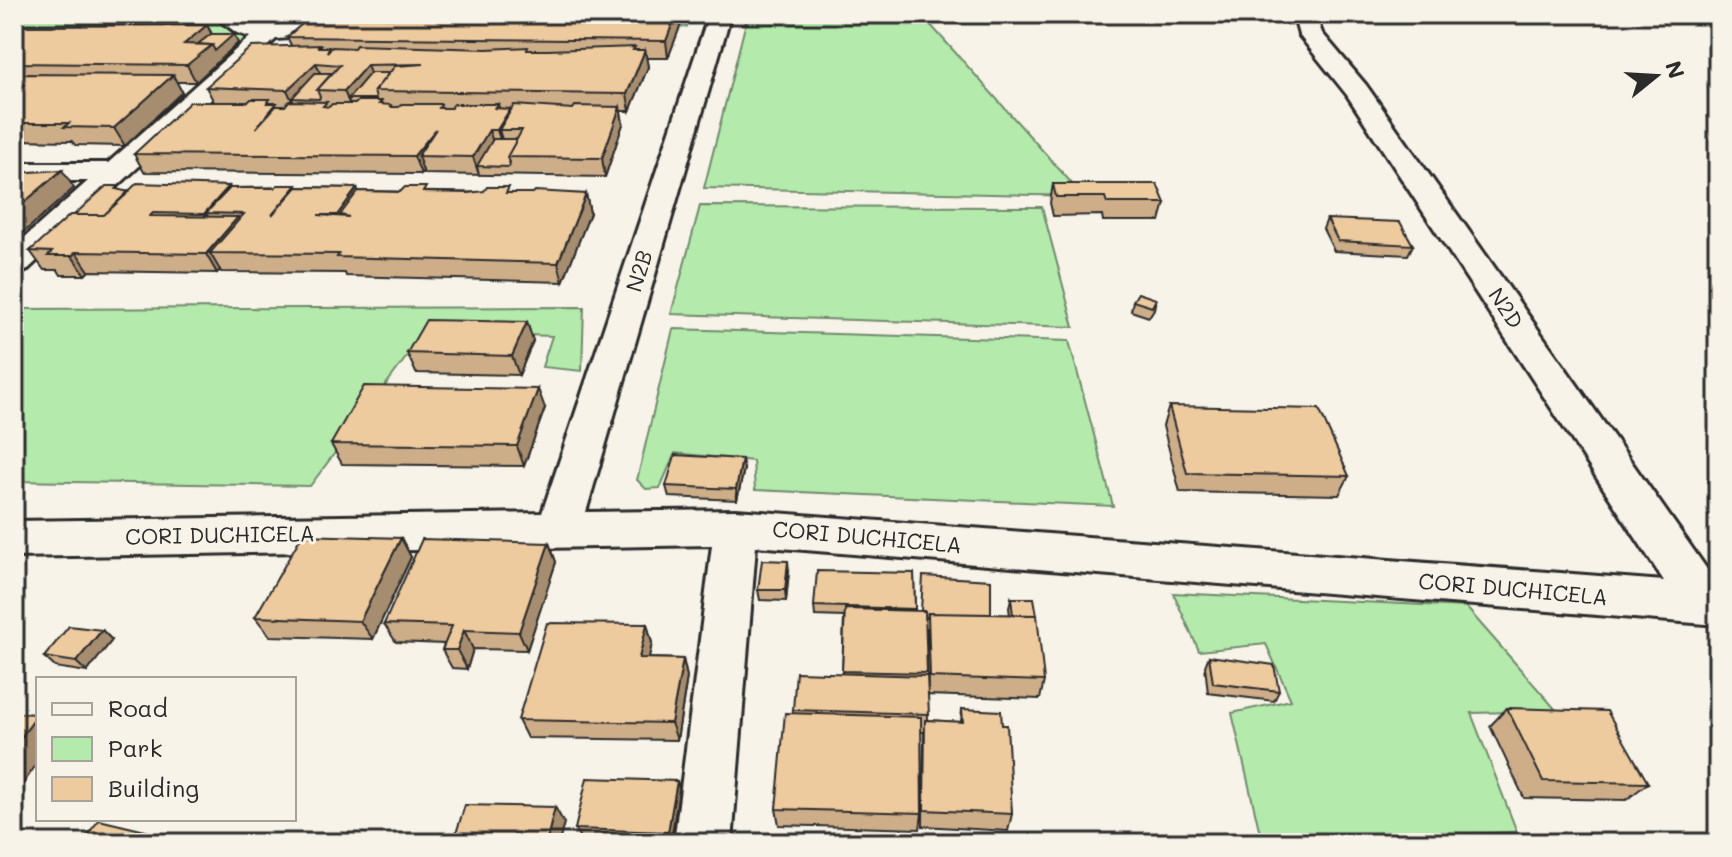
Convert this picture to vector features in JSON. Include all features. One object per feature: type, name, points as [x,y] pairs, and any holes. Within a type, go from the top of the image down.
[{"type":"street","points":[[235,14],[234,22],[241,27],[270,32],[308,26],[338,14]]},
{"type":"street","name":"N2B","points":[[559,529],[720,14]]},
{"type":"street","name":"N2D","points":[[1304,14],[1311,35],[1357,91],[1712,605]]},
{"type":"street","points":[[14,264],[270,32]]},
{"type":"street","points":[[14,172],[114,172]]},
{"type":"street","points":[[703,843],[736,527]]},
{"type":"street","name":"CORI DUCHICELA","points":[[14,539],[736,527],[1712,605]]},
{"type":"green space","points":[[14,14],[225,14],[222,24],[240,34],[255,35],[245,45],[14,38]]},
{"type":"green space","points":[[347,14],[691,14],[687,27],[348,33],[272,40]]},
{"type":"green space","points":[[748,14],[921,14],[1083,196],[704,188]]},
{"type":"green space","points":[[700,206],[1042,207],[1074,327],[671,314]]},
{"type":"green space","points":[[584,307],[582,371],[542,367],[552,336],[426,331],[310,486],[14,481],[14,309]]},
{"type":"green space","points":[[673,329],[1069,341],[1113,506],[755,490],[753,461],[675,453],[660,488],[646,489],[637,480]]},
{"type":"green space","points":[[1173,593],[1466,607],[1557,711],[1471,713],[1517,832],[1262,842],[1232,713],[1291,700],[1266,644],[1199,651]]},
{"type":"building","points":[[613,14],[676,14],[666,41],[287,37],[309,18],[324,16],[609,21]]},
{"type":"building","points":[[207,25],[184,44],[212,45],[187,65],[14,63],[14,26]]},
{"type":"building","points":[[211,34],[234,34],[215,51],[212,45],[198,44]]},
{"type":"building","points":[[321,45],[319,47],[329,47],[327,52],[332,47],[354,48],[356,45],[486,49],[528,47],[527,50],[635,47],[633,50],[645,50],[627,94],[374,91],[395,66],[424,64],[367,65],[344,91],[317,90],[340,65],[316,63],[287,90],[206,87],[251,47]]},
{"type":"building","points":[[315,73],[332,73],[317,90],[319,99],[292,98]]},
{"type":"building","points":[[370,73],[389,73],[374,91],[376,99],[348,99]]},
{"type":"building","points":[[14,74],[173,75],[114,128],[64,127],[69,123],[14,123]]},
{"type":"building","points":[[251,99],[270,99],[267,103],[277,103],[256,128],[276,106],[285,106],[289,101],[327,102],[323,106],[329,107],[358,101],[382,101],[379,104],[390,107],[441,104],[439,108],[451,108],[454,104],[498,104],[495,108],[510,109],[497,130],[489,130],[473,157],[418,156],[436,129],[414,156],[134,154],[190,102],[248,102]]},
{"type":"building","points":[[514,105],[573,109],[575,106],[620,107],[602,158],[507,157],[522,130],[499,130]]},
{"type":"building","points":[[493,139],[517,139],[507,157],[509,167],[477,166]]},
{"type":"building","points":[[62,170],[14,211],[14,173]]},
{"type":"building","points":[[137,183],[229,186],[204,214],[153,213],[150,216],[238,217],[206,254],[76,252],[72,256],[48,256],[52,252],[30,251],[70,215],[104,215]]},
{"type":"building","points":[[1053,184],[1157,184],[1165,203],[1107,203],[1105,197],[1056,197]]},
{"type":"building","points":[[278,185],[297,185],[272,215],[297,187],[357,188],[337,215],[318,215],[349,217],[340,215],[358,191],[400,192],[405,187],[426,187],[423,192],[468,193],[484,191],[487,187],[509,187],[506,193],[586,194],[558,263],[337,257],[339,254],[210,253],[244,214],[206,213],[230,188],[274,188]]},
{"type":"building","points":[[106,186],[120,186],[116,189],[129,192],[104,215],[74,215]]},
{"type":"building","points":[[1327,219],[1400,222],[1413,245],[1338,241]]},
{"type":"building","points":[[1138,293],[1156,299],[1152,307],[1133,301]]},
{"type":"building","points":[[426,320],[527,322],[512,356],[407,353]]},
{"type":"building","points":[[364,386],[538,389],[517,446],[331,444]]},
{"type":"building","points":[[1169,406],[1319,409],[1349,476],[1187,473]]},
{"type":"building","points":[[675,455],[742,459],[736,489],[666,486]]},
{"type":"building","points":[[302,535],[401,538],[360,621],[255,617]]},
{"type":"building","points":[[422,539],[549,543],[519,632],[464,630],[457,650],[442,650],[452,626],[384,624]]},
{"type":"building","points":[[762,560],[788,561],[785,590],[758,590]]},
{"type":"building","points":[[817,571],[914,573],[915,609],[814,606]]},
{"type":"building","points":[[923,576],[991,580],[991,614],[928,613],[926,618],[925,611],[921,611]]},
{"type":"building","points":[[1011,598],[1034,598],[1037,615],[1013,615]]},
{"type":"building","points":[[845,609],[925,611],[927,673],[842,671]]},
{"type":"building","points":[[928,613],[1037,615],[1044,681],[930,677]]},
{"type":"building","points":[[547,623],[647,624],[639,658],[683,659],[671,723],[518,720]]},
{"type":"building","points":[[69,626],[102,630],[76,662],[44,657]]},
{"type":"building","points":[[1209,656],[1274,665],[1279,691],[1213,683]]},
{"type":"building","points":[[796,672],[927,676],[929,714],[793,710]]},
{"type":"building","points":[[1507,708],[1607,711],[1648,783],[1543,781]]},
{"type":"building","points":[[962,709],[1001,711],[1002,725],[1007,725],[1012,814],[924,810],[925,720],[963,722]]},
{"type":"building","points":[[14,713],[36,714],[36,717],[14,747]]},
{"type":"building","points":[[785,713],[921,717],[922,813],[776,809]]},
{"type":"building","points":[[587,778],[677,781],[668,832],[575,829]]},
{"type":"building","points":[[465,805],[555,807],[546,843],[453,843]]},
{"type":"building","points":[[98,821],[103,821],[196,843],[81,843]]}]
